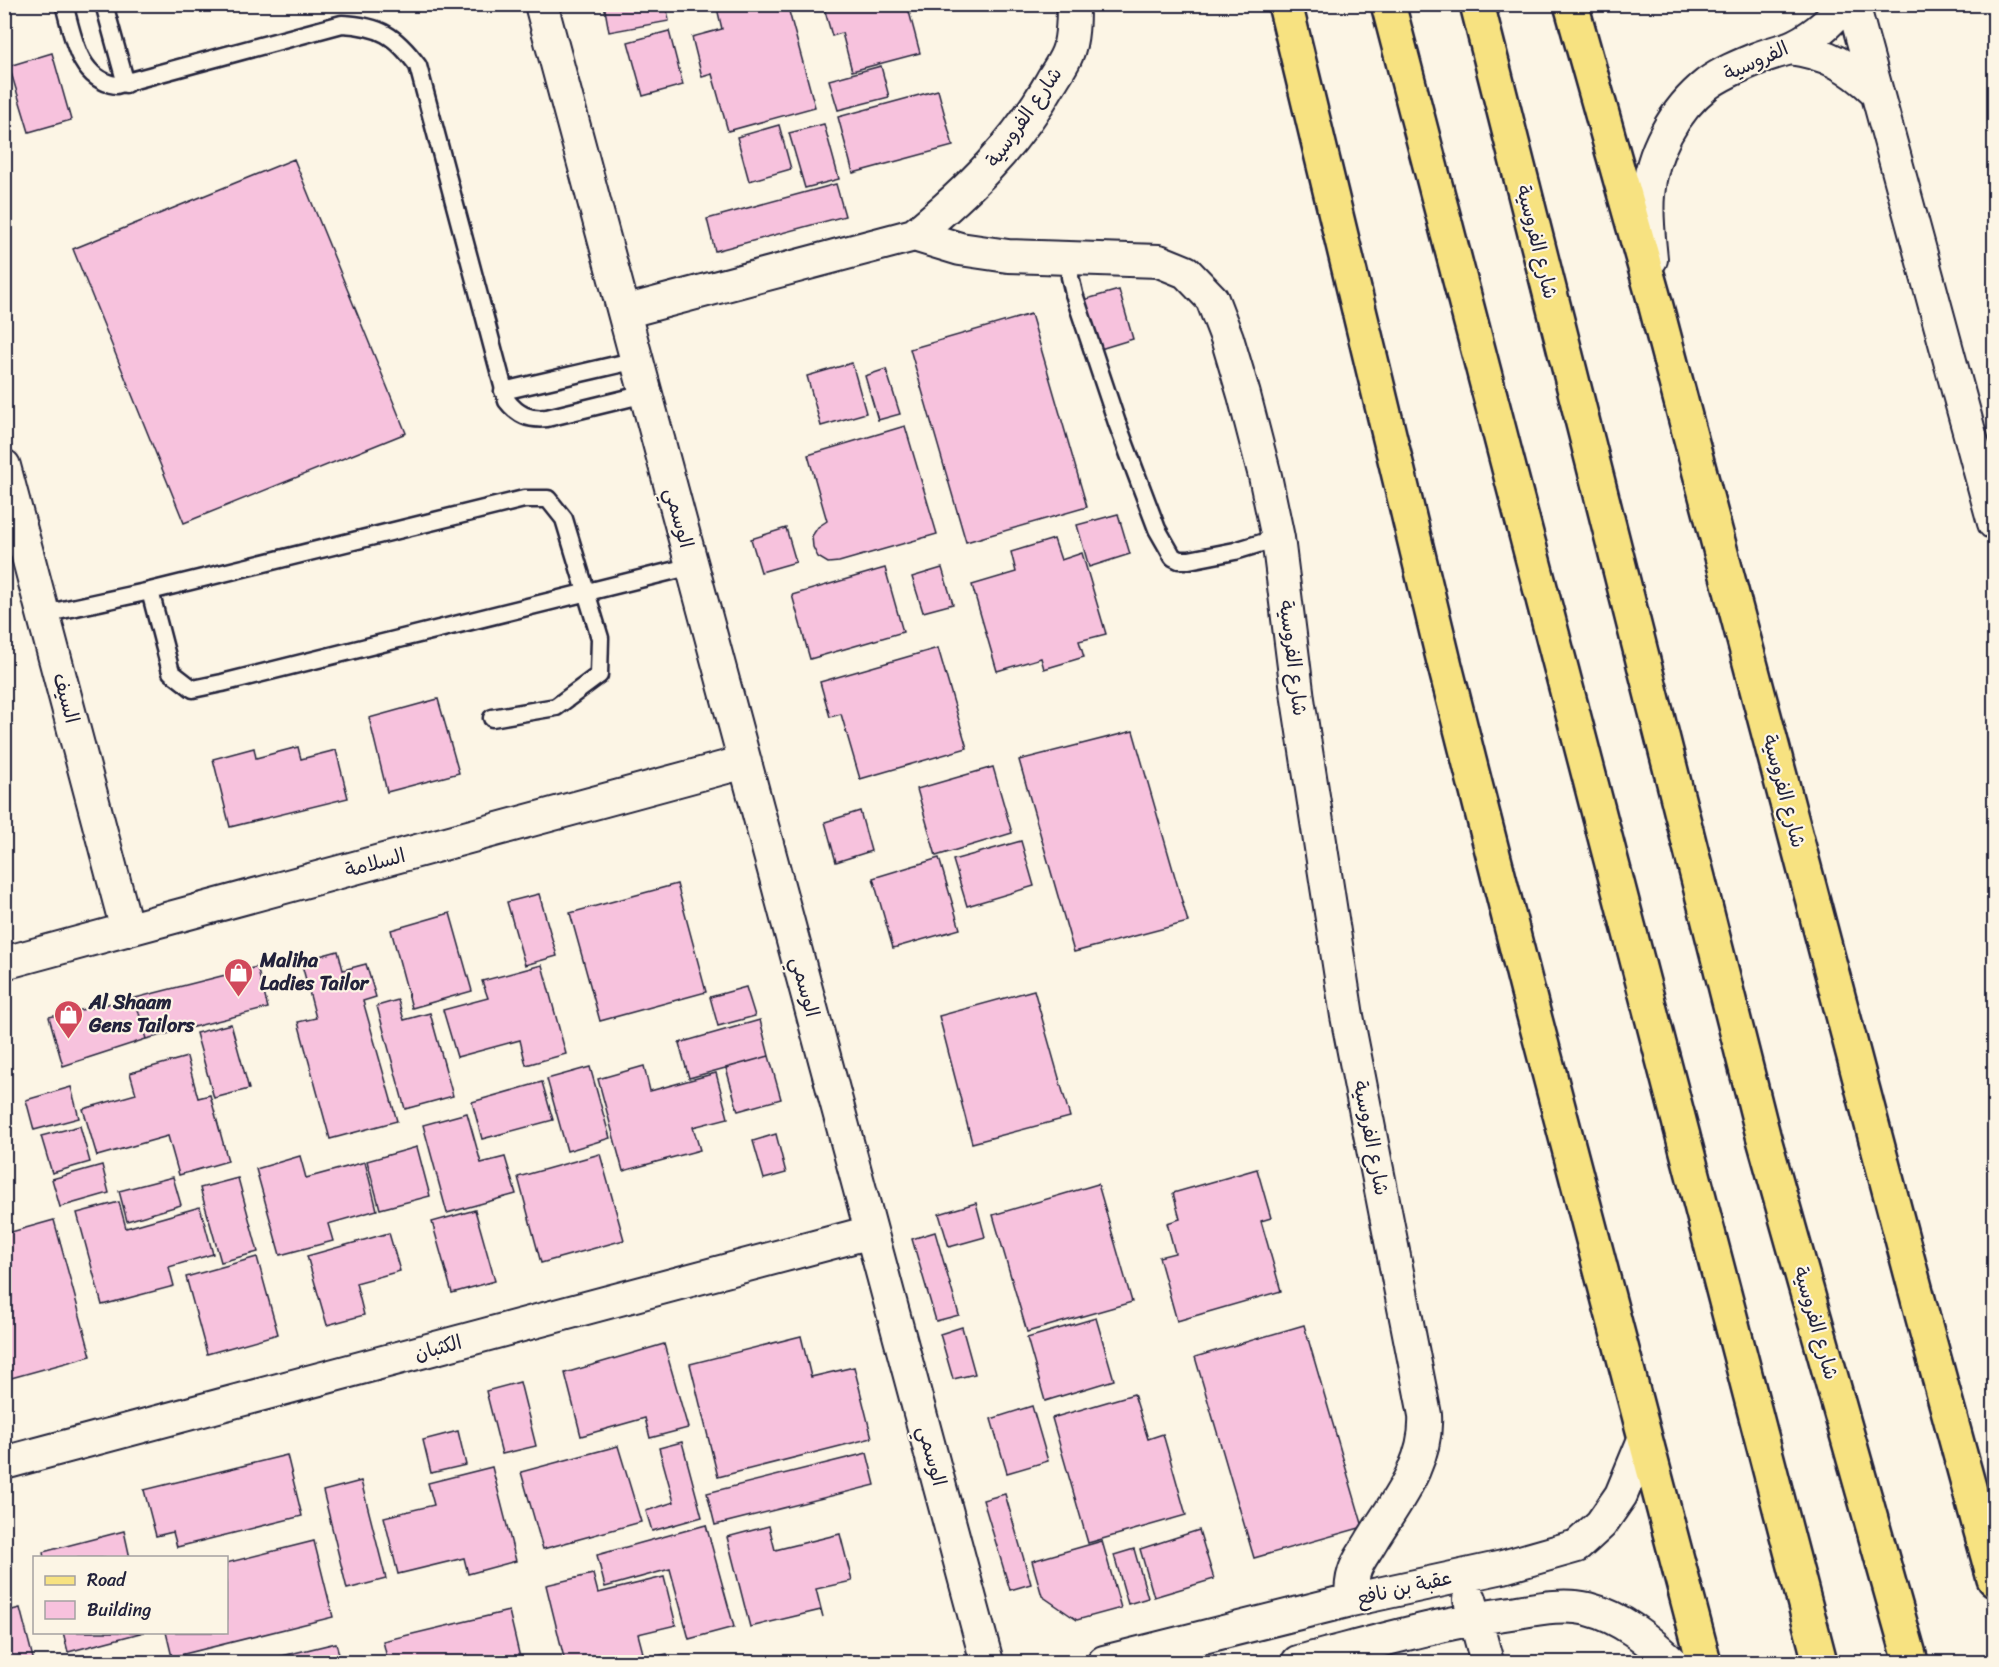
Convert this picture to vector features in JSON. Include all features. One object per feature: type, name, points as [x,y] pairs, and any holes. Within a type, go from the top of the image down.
[{"type":"main road","points":[[1286,4],[1445,666],[1525,981],[1704,1662]]},
{"type":"main road","points":[[1388,4],[1820,1662]]},
{"type":"main road","name":"شارع الفروسية","points":[[1477,4],[1764,1139],[1911,1662]]},
{"type":"main road","name":"شارع الفروسية","points":[[1571,4],[1654,299],[1923,1318],[1995,1579]]},
{"type":"street","name":"الوسمي","points":[[541,4],[987,1662]]},
{"type":"street","name":"شارع الفروسية","points":[[914,235],[952,205],[986,171],[1022,127],[1068,53],[1073,4]]},
{"type":"street","name":"الفروسية","points":[[1654,299],[1648,227],[1648,195],[1653,164],[1666,134],[1684,108],[1706,85],[1733,68],[1789,48],[1827,23],[1844,4]]},
{"type":"street","points":[[1853,4],[1995,523]]},
{"type":"street","points":[[1789,48],[1809,51],[1837,62],[1863,78],[1877,92]]},
{"type":"street","points":[[624,312],[914,235]]},
{"type":"street","name":"شارع الفروسية","points":[[914,235],[960,249],[1008,256],[1159,261],[1186,272],[1212,298],[1227,338],[1265,476],[1278,538],[1298,699],[1347,1016],[1425,1415],[1424,1445],[1417,1466],[1358,1562],[1352,1586],[1352,1600]]},
{"type":"street","name":"السيف","points":[[4,466],[127,930]]},
{"type":"street","name":"السلامة","points":[[4,963],[745,762]]},
{"type":"street","name":"الكثبان","points":[[4,1463],[871,1232]]},
{"type":"street","name":"عقبة بن نافع","points":[[1104,1662],[1183,1653],[1352,1600],[1532,1560],[1577,1546],[1601,1524],[1621,1495],[1646,1437]]},
{"type":"street","points":[[1464,1575],[1487,1662]]},
{"type":"street","points":[[1298,1662],[1436,1626],[1550,1607],[1586,1609],[1618,1619],[1645,1638],[1672,1662]]},
{"type":"lane","points":[[64,4],[86,68],[94,77],[105,83],[116,85],[342,24],[364,25],[386,33],[404,47],[418,66],[425,87],[507,401],[525,417],[536,419],[645,394]]},
{"type":"lane","points":[[104,4],[126,84]]},
{"type":"lane","points":[[1071,259],[1070,277],[1074,294],[1117,423],[1157,529],[1173,556],[1179,560],[1189,560],[1235,551],[1278,538]]},
{"type":"lane","points":[[503,391],[637,360]]},
{"type":"lane","points":[[44,614],[150,591],[524,499],[548,499],[564,519],[600,639],[599,675],[555,707],[492,718]]},
{"type":"lane","points":[[150,591],[171,672],[193,689],[222,684],[692,566]]},
{"type":"building","points":[[604,4],[666,4],[669,21],[609,32]]},
{"type":"building","points":[[716,4],[787,4],[815,107],[728,131],[712,74],[702,77],[692,37],[722,29]]},
{"type":"building","points":[[823,4],[907,4],[920,53],[852,71],[842,33],[832,36]]},
{"type":"building","points":[[669,31],[683,85],[643,96],[628,42]]},
{"type":"building","points":[[52,53],[71,120],[29,132],[9,66]]},
{"type":"building","points":[[881,66],[889,97],[838,110],[829,80]]},
{"type":"building","points":[[938,90],[953,146],[853,173],[838,117]]},
{"type":"building","points":[[824,124],[839,179],[805,188],[789,133]]},
{"type":"building","points":[[779,125],[791,169],[749,181],[737,137]]},
{"type":"building","points":[[294,159],[406,433],[184,523],[73,249]]},
{"type":"building","points":[[836,184],[845,216],[715,251],[707,219]]},
{"type":"building","points":[[1119,290],[1133,339],[1097,350],[1083,300]]},
{"type":"building","points":[[1031,314],[1087,507],[966,542],[910,349]]},
{"type":"building","points":[[852,363],[866,413],[821,426],[807,376]]},
{"type":"building","points":[[886,369],[900,414],[878,420],[865,376]]},
{"type":"building","points":[[905,426],[937,534],[839,562],[828,563],[818,557],[813,547],[812,536],[818,527],[827,521],[808,455]]},
{"type":"building","points":[[1118,514],[1130,554],[1089,567],[1077,525]]},
{"type":"building","points":[[786,528],[796,562],[761,572],[751,539]]},
{"type":"building","points":[[1054,539],[1061,560],[1082,553],[1106,634],[1079,641],[1084,657],[1044,669],[1041,658],[997,671],[972,585],[1016,572],[1011,552]]},
{"type":"building","points":[[885,568],[903,632],[810,659],[792,595]]},
{"type":"building","points":[[942,568],[953,604],[923,612],[912,577]]},
{"type":"building","points":[[938,648],[967,748],[860,779],[841,714],[830,717],[820,682]]},
{"type":"building","points":[[438,699],[459,773],[387,792],[369,718]]},
{"type":"building","points":[[1133,731],[1188,922],[1074,952],[1019,760]]},
{"type":"building","points":[[298,747],[301,759],[336,750],[348,798],[230,827],[213,759],[254,748],[256,758]]},
{"type":"building","points":[[993,767],[1012,833],[936,856],[917,789]]},
{"type":"building","points":[[860,811],[871,851],[836,862],[825,822]]},
{"type":"building","points":[[1021,841],[1034,886],[967,906],[953,860]]},
{"type":"building","points":[[939,858],[960,929],[893,948],[873,878]]},
{"type":"building","points":[[677,884],[706,992],[600,1021],[570,913]]},
{"type":"building","points":[[539,894],[557,956],[525,965],[507,902]]},
{"type":"building","points":[[450,913],[472,991],[412,1008],[391,930]]},
{"type":"building","points":[[338,951],[343,970],[366,964],[376,997],[363,1001],[397,1121],[330,1139],[298,1022],[316,1018],[301,961]]},
{"type":"building","points":[[542,965],[566,1054],[526,1065],[520,1040],[457,1057],[443,1010],[488,998],[482,981]]},
{"type":"building","points":[[257,967],[268,1008],[146,1039],[135,998]]},
{"type":"building","points":[[746,987],[755,1016],[718,1026],[710,997]]},
{"type":"building","points":[[1034,990],[1070,1117],[972,1143],[939,1016]]},
{"type":"building","points":[[135,998],[146,1039],[63,1066],[49,1017]]},
{"type":"building","points":[[398,1000],[404,1020],[430,1013],[453,1096],[405,1109],[377,1006]]},
{"type":"building","points":[[760,1020],[769,1056],[689,1078],[679,1043]]},
{"type":"building","points":[[231,1024],[249,1089],[214,1098],[196,1033]]},
{"type":"building","points":[[769,1056],[781,1099],[738,1111],[726,1068]]},
{"type":"building","points":[[187,1057],[198,1098],[210,1095],[228,1161],[179,1175],[168,1136],[97,1156],[83,1109],[136,1094],[130,1073]]},
{"type":"building","points":[[644,1066],[650,1091],[716,1073],[728,1118],[693,1127],[700,1150],[623,1171],[598,1079]]},
{"type":"building","points":[[590,1067],[610,1138],[567,1151],[547,1079]]},
{"type":"building","points":[[542,1082],[553,1120],[482,1139],[472,1102]]},
{"type":"building","points":[[71,1087],[79,1118],[34,1130],[26,1100]]},
{"type":"building","points":[[467,1113],[481,1163],[505,1157],[516,1194],[447,1213],[423,1125]]},
{"type":"building","points":[[80,1126],[90,1162],[52,1173],[41,1136]]},
{"type":"building","points":[[776,1134],[786,1173],[764,1179],[753,1141]]},
{"type":"building","points":[[417,1147],[430,1196],[380,1209],[367,1161]]},
{"type":"building","points":[[600,1154],[624,1240],[541,1263],[518,1177]]},
{"type":"building","points":[[300,1156],[306,1178],[365,1162],[377,1210],[328,1224],[333,1241],[280,1255],[256,1169]]},
{"type":"building","points":[[102,1165],[109,1193],[60,1207],[52,1179]]},
{"type":"building","points":[[1257,1169],[1271,1218],[1261,1221],[1281,1291],[1177,1321],[1159,1257],[1175,1253],[1167,1223],[1180,1219],[1173,1193]]},
{"type":"building","points":[[173,1177],[181,1205],[127,1221],[119,1191]]},
{"type":"building","points":[[238,1178],[258,1252],[221,1262],[200,1188]]},
{"type":"building","points":[[1098,1184],[1132,1302],[1027,1332],[993,1215]]},
{"type":"building","points":[[119,1202],[126,1228],[200,1207],[213,1254],[169,1267],[174,1286],[102,1305],[77,1213]]},
{"type":"building","points":[[976,1203],[985,1237],[949,1247],[939,1214]]},
{"type":"building","points":[[475,1210],[495,1281],[452,1293],[432,1222]]},
{"type":"building","points":[[54,1220],[91,1356],[4,1380],[4,1234]]},
{"type":"building","points":[[935,1232],[959,1315],[936,1321],[912,1239]]},
{"type":"building","points":[[389,1233],[400,1271],[356,1283],[364,1315],[327,1325],[307,1256]]},
{"type":"building","points":[[257,1257],[278,1334],[207,1354],[186,1277]]},
{"type":"building","points":[[1096,1318],[1114,1380],[1045,1401],[1027,1338]]},
{"type":"building","points":[[1304,1325],[1363,1527],[1254,1558],[1195,1357]]},
{"type":"building","points":[[962,1327],[975,1374],[953,1379],[940,1334]]},
{"type":"building","points":[[801,1336],[811,1377],[854,1367],[872,1438],[718,1477],[690,1364]]},
{"type":"building","points":[[664,1344],[688,1428],[650,1438],[645,1418],[581,1436],[565,1373]]},
{"type":"building","points":[[520,1382],[536,1446],[502,1454],[486,1391]]},
{"type":"building","points":[[1134,1394],[1148,1439],[1163,1434],[1186,1515],[1088,1543],[1052,1418]]},
{"type":"building","points":[[1032,1406],[1048,1461],[1007,1473],[991,1419]]},
{"type":"building","points":[[458,1431],[466,1465],[431,1473],[423,1440]]},
{"type":"building","points":[[682,1442],[702,1517],[652,1531],[646,1511],[674,1502],[659,1448]]},
{"type":"building","points":[[618,1446],[641,1522],[543,1549],[521,1472]]},
{"type":"building","points":[[867,1453],[875,1485],[715,1525],[707,1493]]},
{"type":"building","points":[[287,1455],[302,1516],[177,1547],[173,1532],[156,1536],[144,1490]]},
{"type":"building","points":[[492,1467],[516,1561],[468,1574],[464,1558],[398,1574],[384,1517],[434,1505],[428,1483]]},
{"type":"building","points":[[361,1481],[386,1579],[347,1589],[323,1491]]},
{"type":"building","points":[[1005,1494],[1031,1584],[1010,1590],[983,1500]]},
{"type":"building","points":[[706,1525],[734,1627],[689,1639],[670,1569],[605,1587],[597,1555]]},
{"type":"building","points":[[769,1526],[775,1550],[840,1534],[852,1581],[816,1589],[823,1617],[821,1610],[750,1627],[727,1537]]},
{"type":"building","points":[[1199,1530],[1214,1579],[1154,1597],[1140,1549]]},
{"type":"building","points":[[124,1531],[130,1556],[44,1556],[43,1552]]},
{"type":"building","points":[[314,1541],[333,1617],[172,1657],[166,1634],[228,1634],[228,1562]]},
{"type":"building","points":[[1102,1541],[1121,1608],[1077,1620],[1042,1596],[1032,1561]]},
{"type":"building","points":[[1134,1549],[1148,1598],[1128,1604],[1114,1555]]},
{"type":"building","points":[[593,1574],[598,1593],[664,1577],[676,1625],[638,1634],[643,1653],[605,1662],[565,1662],[546,1585]]},
{"type":"building","points":[[20,1608],[34,1662],[4,1662],[4,1612]]},
{"type":"building","points":[[509,1611],[521,1662],[388,1662],[383,1641]]},
{"type":"building","points":[[64,1634],[136,1634],[68,1652]]},
{"type":"building","points":[[336,1643],[341,1662],[257,1662]]},
{"type":"building","points":[[667,1654],[669,1662],[631,1662]]},
{"type":"place","name":"Maliha Ladies Tailor","points":[[239,998]]},
{"type":"place","name":"Al Shaam Gens Tailors","points":[[68,1040]]}]
